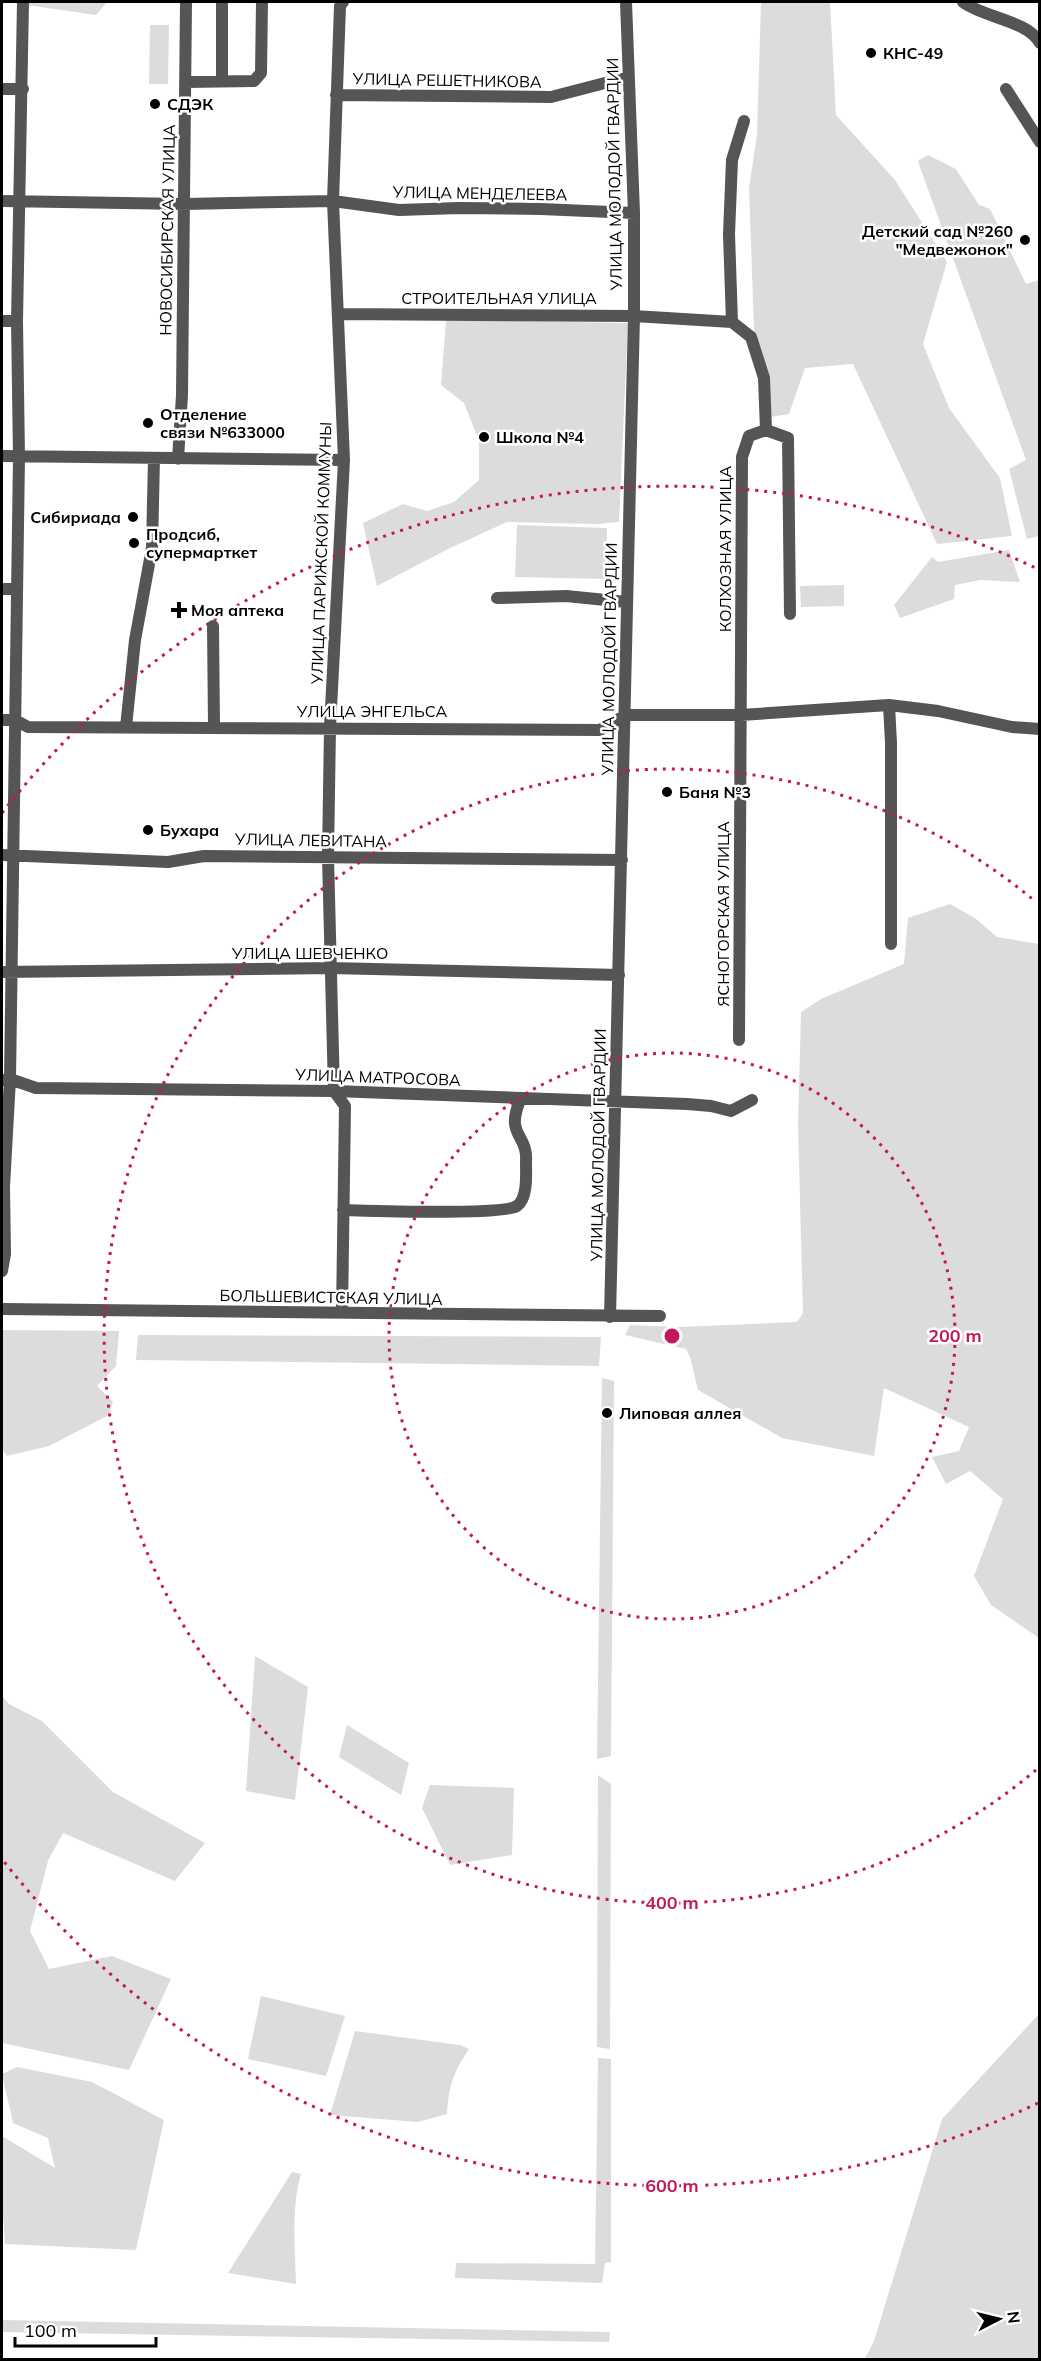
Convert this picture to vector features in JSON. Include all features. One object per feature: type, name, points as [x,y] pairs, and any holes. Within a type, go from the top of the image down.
[{"type":"street","points":[[2,1271],[5,1254],[3,1187],[7,855],[15,720],[19,457],[17,321],[23,2]]},
{"type":"street","name":"НОВОСИБИРСКАЯ УЛИЦА","points":[[178,459],[182,395],[186,2]]},
{"type":"street","points":[[222,2],[222,81]]},
{"type":"street","points":[[185,82],[254,81],[261,73],[262,2]]},
{"type":"street","name":"УЛИЦА МОЛОДОЙ ГВАРДИИ","points":[[610,1317],[634,316],[634,213],[626,2]]},
{"type":"street","points":[[963,2],[987,15],[1025,28],[1040,43]]},
{"type":"street","name":"УЛИЦА ПАРИЖСКОЙ КОММУНЫ","points":[[341,4],[333,201],[344,460],[330,727],[328,857],[334,1091],[345,1106],[342,1313]]},
{"type":"street","name":"УЛИЦА РЕШЕТНИКОВА","points":[[336,95],[552,97],[628,77]]},
{"type":"street","points":[[2,89],[23,89]]},
{"type":"street","points":[[1006,89],[1040,142]]},
{"type":"street","points":[[744,121],[732,160],[729,234],[732,322],[751,337],[764,378],[766,430],[788,438],[790,614]]},
{"type":"street","name":"УЛИЦА МЕНДЕЛЕЕВА","points":[[2,201],[184,204],[333,201],[399,210],[517,208],[634,213]]},
{"type":"street","name":"СТРОИТЕЛЬНАЯ УЛИЦА","points":[[338,314],[634,316],[732,322]]},
{"type":"street","points":[[2,321],[17,321]]},
{"type":"street","name":"КОЛХОЗНАЯ УЛИЦА","points":[[741,715],[742,457],[749,436],[766,430]]},
{"type":"street","points":[[2,456],[344,460]]},
{"type":"street","points":[[126,727],[135,640],[152,548],[154,458]]},
{"type":"street","points":[[2,589],[17,589]]},
{"type":"street","points":[[497,598],[566,596],[626,603]]},
{"type":"street","points":[[213,626],[214,727]]},
{"type":"street","points":[[889,705],[891,944]]},
{"type":"street","name":"УЛИЦА ЭНГЕЛЬСА","points":[[2,720],[15,720],[27,727],[600,730],[626,715],[741,715],[889,705],[938,711],[1012,727],[1040,729]]},
{"type":"street","name":"ЯСНОГОРСКАЯ УЛИЦА","points":[[739,1040],[741,715]]},
{"type":"street","name":"УЛИЦА ЛЕВИТАНА","points":[[7,855],[168,862],[204,856],[622,860]]},
{"type":"street","name":"УЛИЦА ШЕВЧЕНКО","points":[[6,972],[331,968],[619,975]]},
{"type":"street","name":"УЛИЦА МАТРОСОВА","points":[[6,1080],[36,1088],[334,1091],[699,1105],[731,1111],[752,1100]]},
{"type":"street","points":[[344,1210],[394,1212],[485,1210],[516,1206],[523,1197],[527,1157],[523,1142],[515,1131],[514,1119],[521,1098]]},
{"type":"street","name":"БОЛЬШЕВИСТСКАЯ УЛИЦА","points":[[2,1309],[660,1316]]},
{"type":"shaded area","points":[[6,2],[107,2],[96,15]]},
{"type":"shaded area","points":[[761,2],[830,2],[836,115],[895,180],[947,262],[923,344],[949,408],[1000,478],[1012,536],[937,544],[853,364],[805,368],[789,414],[764,418],[754,329],[749,188],[757,135]]},
{"type":"shaded area","points":[[150,25],[169,25],[168,84],[149,84]]},
{"type":"shaded area","points":[[928,155],[956,169],[979,205],[990,209],[1026,284],[1039,280],[1039,536],[1027,539],[1009,469],[1026,460],[918,161]]},
{"type":"shaded area","points":[[446,320],[628,323],[619,522],[597,524],[507,522],[448,549],[377,586],[363,523],[403,504],[427,511],[454,502],[479,480],[479,441],[464,403],[441,385]]},
{"type":"shaded area","points":[[517,525],[607,528],[606,579],[515,577]]},
{"type":"shaded area","points":[[1009,550],[1020,582],[980,580],[955,585],[954,599],[900,618],[894,605],[932,557],[938,562]]},
{"type":"shaded area","points":[[844,585],[844,606],[801,607],[800,586]]},
{"type":"shaded area","points":[[950,904],[975,918],[997,937],[1039,944],[1039,1638],[991,1605],[974,1576],[1003,1499],[970,1471],[946,1484],[932,1457],[959,1451],[969,1427],[884,1388],[874,1456],[782,1438],[698,1390],[686,1349],[625,1335],[630,1325],[679,1327],[797,1322],[803,1313],[798,1125],[801,1012],[821,999],[904,964],[908,918]]},
{"type":"shaded area","points":[[2,1330],[119,1331],[116,1366],[97,1386],[113,1402],[109,1415],[49,1446],[7,1456],[2,1449]]},
{"type":"shaded area","points":[[138,1335],[601,1337],[599,1366],[136,1360]]},
{"type":"shaded area","points":[[602,1378],[614,1381],[611,1756],[597,1759]]},
{"type":"shaded area","points":[[255,1656],[308,1687],[295,1800],[246,1791]]},
{"type":"shaded area","points":[[2,1696],[9,1704],[42,1721],[113,1792],[205,1843],[175,1881],[63,1833],[48,1861],[30,1931],[49,1969],[112,1956],[171,1979],[129,2070],[2,2043]]},
{"type":"shaded area","points":[[347,1725],[409,1763],[401,1795],[339,1757]]},
{"type":"shaded area","points":[[598,1775],[611,1784],[610,2049],[597,2047]]},
{"type":"shaded area","points":[[430,1785],[514,1788],[512,1855],[450,1865],[422,1808]]},
{"type":"shaded area","points":[[261,1996],[345,2016],[326,2076],[248,2059]]},
{"type":"shaded area","points":[[1039,2014],[1039,2359],[865,2359],[874,2341],[942,2119]]},
{"type":"shaded area","points":[[355,2031],[460,2045],[469,2049],[453,2080],[447,2114],[418,2122],[330,2115]]},
{"type":"shaded area","points":[[598,2058],[611,2059],[611,2262],[605,2263],[602,2283],[455,2278],[456,2263],[595,2264]]},
{"type":"shaded area","points":[[17,2067],[92,2082],[164,2120],[136,2250],[5,2244],[2,2136],[55,2168],[48,2138],[13,2123],[2,2074]]},
{"type":"shaded area","points":[[292,2172],[301,2174],[295,2214],[296,2284],[228,2273]]},
{"type":"shaded area","points":[[2,2320],[610,2332],[609,2342],[2,2332]]},
{"type":"place","name":"КНС-49","points":[[871,53]]},
{"type":"place","name":"СДЭК","points":[[155,104]]},
{"type":"place","name":"Детский сад №260 \"Медвежонок\"","points":[[1025,240]]},
{"type":"place","name":"Отделение связи №633000","points":[[148,423]]},
{"type":"place","name":"Школа №4","points":[[484,437]]},
{"type":"place","name":"Сибириада","points":[[133,517]]},
{"type":"place","name":"Продсиб, супермарткет","points":[[134,543]]},
{"type":"place","name":"Моя аптека","points":[[179,610]]},
{"type":"place","name":"Баня №3","points":[[667,792]]},
{"type":"place","name":"Бухара","points":[[148,830]]},
{"type":"place","name":"Липовая аллея","points":[[607,1413]]}]
